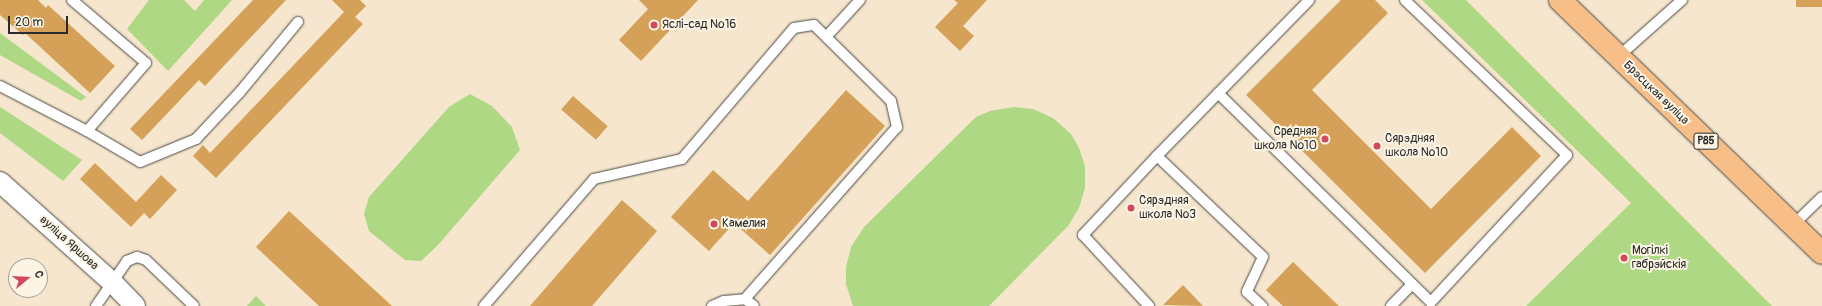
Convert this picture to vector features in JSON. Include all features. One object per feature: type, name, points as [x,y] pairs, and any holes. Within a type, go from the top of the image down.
[{"type":"main road","name":"Брэсцкая вуліца","points":[[1560,0],[1618,58],[1822,253]]},
{"type":"street","name":"вуліца Яршова","points":[[0,182],[112,282],[135,306]]},
{"type":"lane","points":[[72,0],[146,64],[87,131]]},
{"type":"lane","points":[[827,36],[860,0]]},
{"type":"lane","points":[[1149,306],[1083,236],[1157,156],[1309,0]]},
{"type":"lane","points":[[1218,93],[1432,302],[1567,155],[1405,0]]},
{"type":"lane","points":[[1618,58],[1682,0]]},
{"type":"lane","points":[[0,86],[87,131],[140,162],[196,139],[240,92],[298,22]]},
{"type":"lane","points":[[484,306],[594,179],[682,159],[794,28],[814,25],[891,100],[897,127],[745,299],[724,301],[712,306]]},
{"type":"lane","points":[[1157,156],[1263,257],[1247,292],[1262,306]]},
{"type":"lane","points":[[1793,225],[1822,197]]},
{"type":"lane","points":[[96,306],[127,261],[137,257],[146,260],[194,306]]},
{"type":"lane","points":[[1391,306],[1412,284]]},
{"type":"lane","points":[[745,299],[754,306]]},
{"type":"green space","points":[[149,0],[184,0],[195,11],[204,0],[232,0],[168,71],[127,29]]},
{"type":"green space","points":[[1422,0],[1466,0],[1772,306],[1526,306],[1631,203]]},
{"type":"green space","points":[[0,33],[86,97],[81,101],[0,55]]},
{"type":"green space","points":[[470,94],[492,106],[512,127],[520,150],[438,245],[421,261],[405,260],[369,231],[364,214],[369,197],[449,107]]},
{"type":"green space","points":[[0,107],[82,160],[63,181],[0,133]]},
{"type":"green space","points":[[1014,107],[1033,109],[1053,118],[1071,134],[1079,148],[1085,166],[1085,188],[1079,208],[1068,226],[989,306],[853,306],[846,284],[846,267],[851,247],[864,227],[976,117],[990,111]]},
{"type":"green space","points":[[256,296],[266,306],[247,306]]},
{"type":"building","points":[[0,0],[38,0],[46,8],[48,5],[115,66],[90,93],[25,33],[23,35],[0,15]]},
{"type":"building","points":[[253,0],[286,0],[205,86],[199,80],[142,140],[130,129]]},
{"type":"building","points":[[332,0],[360,0],[366,6],[355,17],[363,24],[216,178],[193,156],[203,145],[210,153],[344,12]]},
{"type":"building","name":"Яслі-сад №16","points":[[639,0],[698,0],[641,61],[619,40],[648,9]]},
{"type":"building","points":[[954,0],[987,0],[963,26],[974,36],[960,51],[935,27],[958,3]]},
{"type":"building","name":"Средняя школа №10","points":[[1341,0],[1375,0],[1388,13],[1312,90],[1431,209],[1512,127],[1541,156],[1425,273],[1246,95]]},
{"type":"building","points":[[1796,0],[1822,0],[1822,7],[1796,7]]},
{"type":"building","points":[[846,90],[885,126],[770,255],[734,223],[709,251],[671,217],[713,170],[748,201]]},
{"type":"building","points":[[573,96],[608,126],[596,140],[561,110]]},
{"type":"building","points":[[95,163],[136,202],[161,175],[177,190],[150,219],[144,213],[131,227],[80,179]]},
{"type":"building","points":[[622,200],[657,231],[592,306],[530,306]]},
{"type":"building","points":[[289,211],[392,306],[319,306],[256,247]]},
{"type":"building","points":[[1293,262],[1339,306],[1283,306],[1266,290]]},
{"type":"building","points":[[1183,285],[1203,306],[1163,305]]},
{"type":"place","name":"Яслі-сад №16","points":[[654,25]]},
{"type":"place","name":"Средняя школа №10","points":[[1325,139]]},
{"type":"place","name":"Сярэдняя школа №10","points":[[1377,146]]},
{"type":"place","name":"Сярэдняя школа №3","points":[[1131,208]]},
{"type":"place","name":"Камелия","points":[[714,224]]},
{"type":"place","name":"Могілкі габрэйскія","points":[[1624,258]]}]
